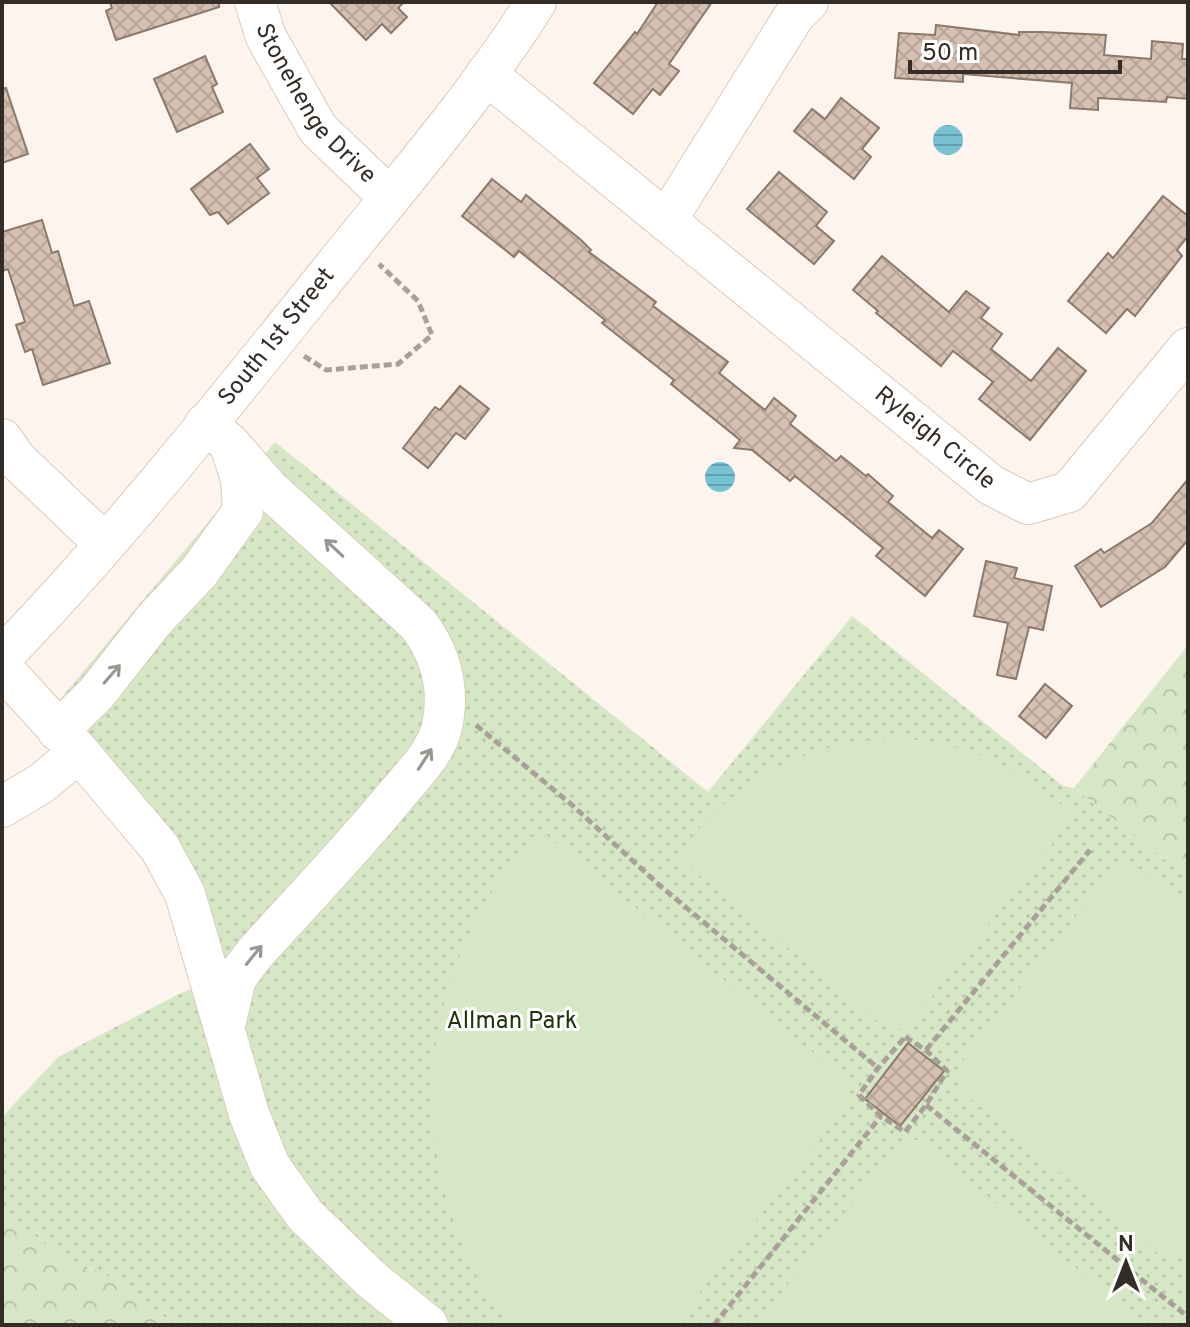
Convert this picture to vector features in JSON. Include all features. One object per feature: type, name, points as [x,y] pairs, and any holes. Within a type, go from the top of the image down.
[{"type":"street","name":"Stonehenge Drive","points":[[255,2],[266,37],[318,129],[390,198]]},
{"type":"street","name":"South 1st Street","points":[[2,657],[53,605],[105,544],[217,434],[276,339],[486,74],[536,2]]},
{"type":"street","points":[[666,221],[794,16],[808,2]]},
{"type":"street","name":"Ryleigh Circle","points":[[486,74],[991,485],[1028,504],[1069,492],[1188,348]]},
{"type":"street","points":[[217,434],[269,489],[418,624],[434,646],[442,674],[444,699],[442,730],[422,765],[236,978],[225,1025]]},
{"type":"street","points":[[2,807],[42,783],[96,694],[154,620],[199,572],[243,511],[241,479],[217,434]]},
{"type":"street","points":[[2,439],[17,460],[105,544]]},
{"type":"street","points":[[2,668],[160,848],[185,894],[249,1114],[270,1166],[305,1215],[372,1280],[428,1325]]},
{"type":"path","points":[[276,339],[326,370],[398,364],[432,335],[418,301],[353,243]]},
{"type":"path","points":[[444,699],[878,1068]]},
{"type":"path","points":[[926,1050],[1090,850]]},
{"type":"path","points":[[905,1037],[926,1050],[947,1071],[905,1132],[881,1116],[859,1095],[878,1068],[905,1037]]},
{"type":"path","points":[[926,1105],[1188,1317]]},
{"type":"path","points":[[714,1325],[881,1116]]},
{"type":"green space","name":"Allman Park","points":[[275,442],[708,792],[852,616],[1063,786],[1074,788],[1188,878],[1188,1325],[174,1325],[122,1282],[57,1254],[2,1209],[2,1117],[58,1057],[179,994],[212,981],[199,935],[52,709]]},
{"type":"green space","points":[[1188,645],[1188,878],[1074,788]]},
{"type":"green space","points":[[897,738],[951,746],[993,760],[1075,815],[907,1028],[888,1030],[677,857],[720,806],[772,770],[831,747]]},
{"type":"green space","points":[[539,829],[848,1081],[851,1100],[675,1325],[509,1325],[470,1263],[445,1195],[435,1145],[432,1096],[436,1048],[445,1000],[460,954],[481,910],[508,868]]},
{"type":"green space","points":[[1123,856],[1158,882],[1188,912],[1188,1238],[1167,1261],[959,1090],[956,1070]]},
{"type":"green space","points":[[901,1140],[919,1140],[1146,1325],[756,1325]]},
{"type":"green space","points":[[2,1209],[57,1254],[122,1282],[174,1325],[2,1325]]},
{"type":"water","points":[[948,125],[959,129],[963,140],[959,151],[948,155],[937,151],[933,140],[937,129]]},
{"type":"water","points":[[720,462],[731,466],[735,477],[731,488],[720,492],[709,488],[705,477],[709,466]]},
{"type":"building","points":[[110,2],[219,2],[219,7],[116,40],[106,11],[112,8]]},
{"type":"building","points":[[329,2],[404,2],[398,8],[407,17],[391,33],[382,24],[366,40]]},
{"type":"building","points":[[658,2],[712,2],[669,64],[679,71],[660,95],[653,89],[633,114],[594,83],[635,32],[637,34]]},
{"type":"building","points":[[936,25],[1019,35],[1019,32],[1043,32],[1106,35],[1104,55],[1151,59],[1152,41],[1183,44],[1182,59],[1188,59],[1188,99],[1167,97],[1166,102],[1098,98],[1098,110],[1070,108],[1072,83],[963,74],[963,82],[895,78],[899,33],[935,35]]},
{"type":"building","points":[[205,56],[217,84],[212,87],[223,112],[177,132],[154,79]]},
{"type":"building","points":[[6,88],[28,154],[2,163],[2,89]]},
{"type":"building","points":[[841,98],[879,128],[862,149],[871,157],[854,179],[794,131],[812,109],[825,119]]},
{"type":"building","points":[[250,144],[269,169],[257,178],[269,193],[228,224],[218,212],[210,215],[191,189]]},
{"type":"building","points":[[779,172],[827,212],[816,226],[834,241],[814,264],[747,209]]},
{"type":"building","points":[[492,179],[521,202],[526,195],[581,240],[591,250],[589,252],[656,302],[653,306],[728,362],[719,373],[765,410],[774,398],[796,416],[790,424],[836,461],[841,456],[866,476],[868,474],[893,496],[888,502],[932,538],[939,530],[963,549],[925,596],[876,556],[883,548],[795,476],[790,481],[752,450],[734,448],[740,440],[671,384],[674,380],[602,323],[605,320],[519,251],[514,257],[462,216]]},
{"type":"building","points":[[1163,196],[1188,216],[1188,236],[1177,250],[1182,256],[1135,316],[1127,309],[1106,333],[1068,301],[1108,253],[1113,258]]},
{"type":"building","points":[[42,220],[52,253],[58,251],[74,306],[89,301],[110,363],[43,385],[32,349],[25,352],[16,325],[25,322],[8,269],[2,271],[2,232]]},
{"type":"building","points":[[882,256],[949,312],[966,291],[989,308],[981,318],[1002,334],[991,349],[1031,381],[1058,348],[1086,371],[1030,440],[979,399],[993,382],[953,351],[941,366],[853,290]]},
{"type":"building","points":[[460,386],[489,409],[465,439],[456,433],[428,468],[403,448],[435,407],[440,410]]},
{"type":"building","points":[[1188,479],[1188,540],[1165,567],[1101,607],[1075,566],[1101,549],[1104,553],[1152,523]]},
{"type":"building","points":[[986,561],[1017,568],[1014,578],[1052,586],[1043,630],[1029,627],[1016,679],[997,675],[1008,623],[974,616]]},
{"type":"building","points":[[1045,684],[1072,706],[1046,738],[1019,716]]},
{"type":"building","points":[[908,1043],[944,1071],[900,1126],[865,1099]]}]
